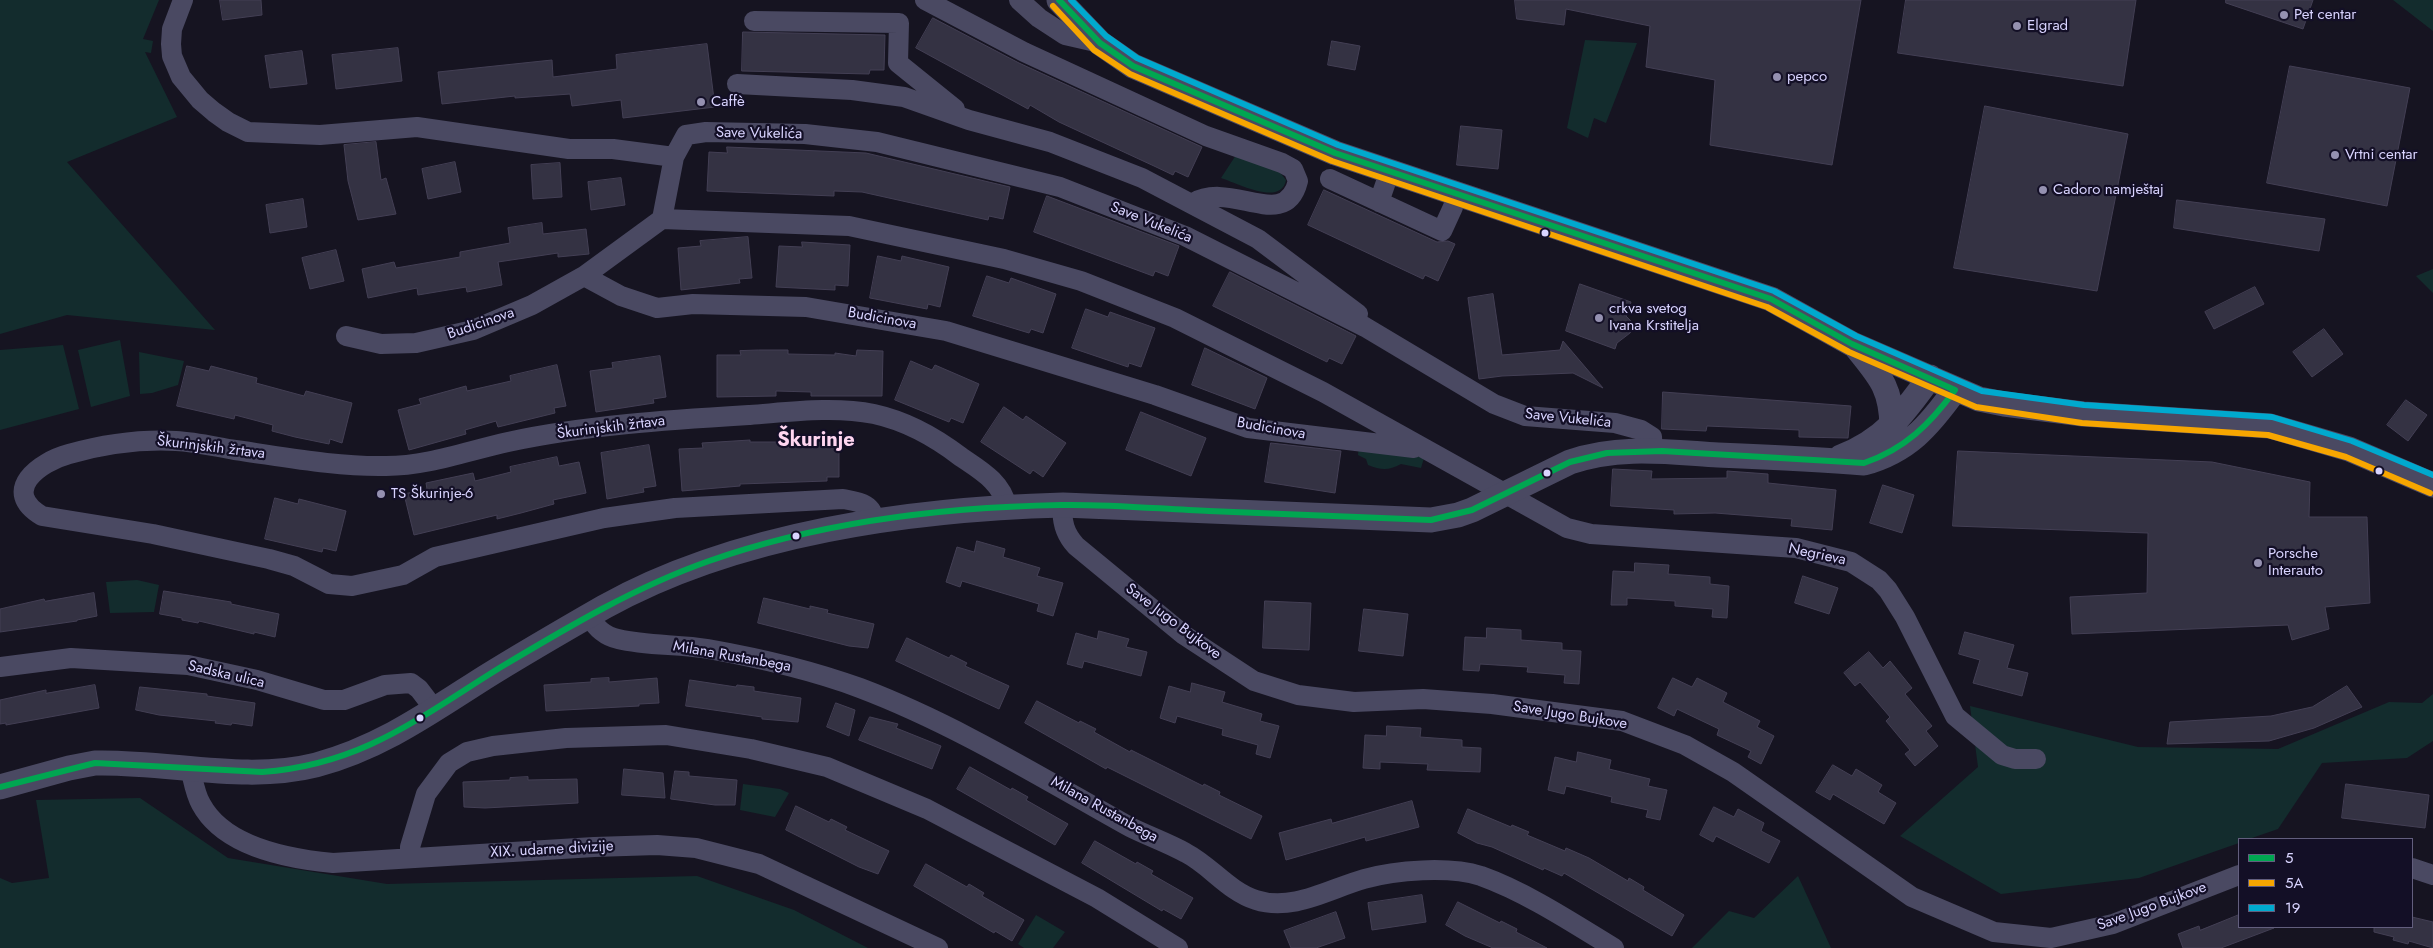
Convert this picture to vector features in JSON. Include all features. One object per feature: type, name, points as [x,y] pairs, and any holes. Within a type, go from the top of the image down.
[{"type":"street","points":[[183,0],[172,29],[171,44],[172,56],[181,77],[200,100],[214,112],[228,122],[248,132],[320,135],[416,127],[569,148],[612,149],[674,157]]},
{"type":"street","points":[[925,0],[1024,52],[1206,136],[1282,163],[1293,170],[1298,181],[1292,196],[1283,204],[1276,206],[1232,197],[1213,196],[1202,198],[1193,203]]},
{"type":"street","points":[[1019,0],[1039,18],[1065,35],[1100,43]]},
{"type":"street","points":[[1059,0],[1100,43],[1133,66],[1334,153],[1771,299],[1852,344],[1956,390],[1993,402],[2040,410],[2270,426],[2349,449],[2433,484]]},
{"type":"street","points":[[754,21],[899,23],[898,64],[968,120]]},
{"type":"street","points":[[737,84],[852,90],[904,97],[968,120],[1050,142],[1142,178],[1193,203],[1258,239],[1360,315],[1365,326]]},
{"type":"street","name":"Save Vukelića","points":[[662,219],[674,157],[686,135],[706,132],[805,134],[877,142],[1060,187],[1185,236],[1365,326],[1494,404],[1525,416],[1615,423],[1641,430],[1652,437],[1653,451]]},
{"type":"street","points":[[1330,180],[1442,231],[1453,207]]},
{"type":"street","points":[[1379,202],[1386,182]]},
{"type":"street","points":[[584,276],[662,219]]},
{"type":"street","name":"Negrieva","points":[[662,219],[849,226],[1004,259],[1081,281],[1175,318],[1323,392],[1567,528],[1591,534],[1796,548],[1825,554],[1861,567],[1888,590],[1905,617],[1955,716],[2002,755],[2015,759],[2036,758]]},
{"type":"street","name":"Budicinova","points":[[346,336],[381,344],[416,343],[473,330],[532,306],[584,276],[621,296],[657,308],[693,304],[806,307],[946,331],[1155,395],[1248,428],[1423,449]]},
{"type":"street","points":[[1852,344],[1888,391],[1891,404],[1892,426]]},
{"type":"street","points":[[1832,460],[1875,441],[1902,416],[1930,377]]},
{"type":"street","points":[[0,806],[12,785],[69,768],[95,764],[119,763],[274,771],[313,766],[350,755],[390,738],[522,654],[632,593],[724,557],[781,540],[874,521],[1007,507],[1063,506],[1431,520],[1458,515],[1507,494],[1554,468],[1587,456],[1617,451],[1653,451],[1864,463],[1886,457],[1907,445],[1925,429],[1956,390]]},
{"type":"street","name":"Škurinjskih žrtava","points":[[874,521],[874,514],[863,502],[842,499],[675,508],[604,518],[482,545],[435,557],[397,577],[352,586],[329,584],[294,566],[269,559],[153,534],[42,516],[28,505],[24,498],[24,490],[25,482],[38,467],[54,458],[108,444],[179,441],[328,463],[399,466],[427,462],[510,442],[620,426],[664,421],[824,411],[872,414],[914,428],[954,452],[991,479],[1002,491],[1007,507]]},
{"type":"street","name":"Save Jugo Bujkove","points":[[1063,506],[1064,526],[1067,536],[1076,546],[1184,635],[1254,681],[1298,695],[1354,702],[1424,699],[1492,704],[1622,721],[1638,726],[1685,745],[1733,772],[1912,897],[1994,932],[2051,938],[2113,924],[2238,875]]},
{"type":"street","name":"Milana Rustanbega","points":[[589,616],[596,628],[617,639],[706,649],[793,668],[860,688],[928,718],[1035,772],[1133,828],[1190,854],[1236,891],[1253,899],[1276,905],[1301,900],[1366,878],[1408,871],[1470,874],[1505,886],[1614,948]]},
{"type":"street","name":"Sadska ulica","points":[[0,666],[71,658],[188,665],[257,680],[324,700],[344,700],[385,684],[411,683],[419,688],[435,710]]},
{"type":"street","points":[[410,858],[410,847],[426,794],[449,763],[467,752],[492,746],[566,738],[666,735],[752,749],[827,767],[927,809],[1097,898],[1178,948]]},
{"type":"street","name":"XIX. udarne divizije","points":[[190,768],[201,804],[214,821],[249,844],[296,860],[333,863],[657,845],[696,848],[759,864],[938,948]]},
{"type":"street","points":[[2413,868],[2433,874]]},
{"type":"green space","points":[[0,0],[159,0],[143,39],[153,41],[151,53],[145,52],[177,117],[67,162],[215,330],[67,315],[0,334]]},
{"type":"green space","points":[[2393,0],[2433,0],[2433,31]]},
{"type":"green space","points":[[1585,40],[1637,43],[1606,123],[1594,118],[1588,138],[1567,128]]},
{"type":"green space","points":[[1238,152],[1264,163],[1282,174],[1286,180],[1282,188],[1276,192],[1267,193],[1221,178]]},
{"type":"green space","points":[[2433,269],[2433,293],[2416,276]]},
{"type":"green space","points":[[120,340],[130,396],[91,407],[78,350]]},
{"type":"green space","points":[[63,345],[79,409],[0,430],[0,350]]},
{"type":"green space","points":[[139,352],[184,361],[178,385],[152,393],[140,394]]},
{"type":"green space","points":[[1359,444],[1424,458],[1421,468],[1401,464],[1388,469],[1377,468],[1368,465],[1366,459],[1358,455]]},
{"type":"green space","points":[[137,580],[159,585],[154,612],[110,613],[106,582]]},
{"type":"green space","points":[[2433,694],[2433,741],[2407,758],[2322,763],[2278,829],[2252,838],[2238,838],[2238,843],[2139,878],[2001,894],[1900,836],[1978,767],[1970,706],[2138,747],[2278,749],[2389,702],[2422,703]]},
{"type":"green space","points":[[743,784],[780,789],[789,793],[775,817],[740,810]]},
{"type":"green space","points":[[140,798],[228,858],[387,884],[697,876],[794,910],[868,948],[0,948],[0,878],[12,883],[49,878],[36,800]]},
{"type":"green space","points":[[1798,876],[1831,948],[1692,948],[1729,911],[1754,918]]},
{"type":"green space","points":[[1036,915],[1065,932],[1053,948],[1024,948],[1018,944]]},
{"type":"building","points":[[220,0],[261,0],[262,15],[223,20]]},
{"type":"building","points":[[1515,0],[1861,0],[1832,165],[1710,145],[1715,80],[1646,67],[1650,26],[1566,9],[1564,25],[1517,19]]},
{"type":"building","name":"Elgrad","points":[[1906,0],[2136,0],[2123,86],[1898,53]]},
{"type":"building","name":"Pet centar","points":[[2226,0],[2313,0],[2303,29],[2226,3]]},
{"type":"building","points":[[933,18],[1019,63],[1202,147],[1188,177],[1175,171],[1173,175],[1059,122],[1030,105],[1028,109],[916,48]]},
{"type":"building","points":[[743,32],[885,35],[884,70],[870,70],[869,74],[742,71]]},
{"type":"building","points":[[1332,41],[1360,46],[1355,70],[1328,65]]},
{"type":"building","points":[[707,44],[715,107],[623,118],[621,100],[572,106],[570,94],[515,98],[515,96],[442,104],[438,72],[552,60],[553,77],[617,69],[616,55]]},
{"type":"building","points":[[398,48],[402,81],[336,89],[332,55]]},
{"type":"building","points":[[302,51],[307,84],[270,88],[265,56]]},
{"type":"building","name":"Vrtni centar","points":[[2290,66],[2410,88],[2387,206],[2267,183]]},
{"type":"building","name":"Cadoro namještaj","points":[[1985,106],[2128,134],[2097,291],[1954,268]]},
{"type":"building","points":[[1461,126],[1502,130],[1498,169],[1457,165]]},
{"type":"building","points":[[376,142],[381,180],[386,178],[396,214],[358,220],[348,181],[344,145]]},
{"type":"building","points":[[727,147],[866,153],[1010,187],[1003,219],[989,216],[988,220],[862,192],[834,191],[834,196],[707,191],[709,152],[727,153]]},
{"type":"building","points":[[455,162],[461,192],[428,199],[422,169]]},
{"type":"building","points":[[560,163],[562,197],[533,199],[531,165]]},
{"type":"building","points":[[621,178],[625,205],[591,210],[588,182]]},
{"type":"building","points":[[1324,190],[1437,242],[1448,241],[1455,244],[1438,281],[1425,275],[1423,279],[1308,225]]},
{"type":"building","points":[[1047,196],[1179,246],[1168,276],[1155,271],[1153,276],[1034,232]]},
{"type":"building","points":[[303,199],[307,227],[270,233],[266,205]]},
{"type":"building","points":[[2177,200],[2325,219],[2319,251],[2174,228]]},
{"type":"building","points":[[542,223],[543,234],[586,229],[589,254],[558,257],[558,253],[498,262],[502,285],[467,292],[466,287],[418,295],[417,288],[368,298],[362,269],[394,262],[396,268],[460,257],[460,252],[510,243],[508,228]]},
{"type":"building","points":[[748,237],[752,278],[739,279],[740,283],[681,290],[678,248],[701,246],[700,241]]},
{"type":"building","points":[[802,242],[850,245],[848,286],[835,285],[835,290],[776,287],[779,246],[802,247]]},
{"type":"building","points":[[336,250],[344,281],[310,289],[302,258]]},
{"type":"building","points":[[878,256],[901,261],[902,256],[949,267],[940,307],[928,304],[927,309],[870,298]]},
{"type":"building","points":[[1230,272],[1356,336],[1342,364],[1329,358],[1327,362],[1213,306]]},
{"type":"building","points":[[987,276],[1009,283],[1011,278],[1056,294],[1043,333],[1031,329],[1029,333],[973,316]]},
{"type":"building","name":"crkva svetog Ivana Krstitelja","points":[[1580,284],[1631,302],[1626,316],[1631,321],[1633,327],[1630,333],[1617,343],[1615,349],[1566,331]]},
{"type":"building","points":[[2255,287],[2264,304],[2214,329],[2205,312]]},
{"type":"building","points":[[1493,294],[1502,355],[1560,350],[1563,341],[1603,388],[1573,373],[1502,376],[1479,379],[1468,298]]},
{"type":"building","points":[[1086,309],[1108,317],[1110,312],[1155,328],[1141,367],[1129,363],[1128,367],[1072,348]]},
{"type":"building","points":[[2324,329],[2343,354],[2312,377],[2293,352]]},
{"type":"building","points":[[1205,348],[1267,378],[1255,409],[1192,385]]},
{"type":"building","points":[[788,350],[788,354],[835,355],[835,353],[856,356],[857,350],[883,351],[882,396],[811,396],[811,392],[776,391],[776,396],[717,397],[717,355],[741,355],[740,351]]},
{"type":"building","points":[[660,356],[666,397],[653,399],[654,403],[596,412],[590,371],[613,368],[612,363]]},
{"type":"building","points":[[911,361],[932,370],[935,365],[979,384],[963,423],[951,418],[949,422],[895,400]]},
{"type":"building","points":[[557,365],[566,406],[554,408],[555,413],[498,427],[496,421],[465,430],[466,434],[409,450],[398,410],[421,404],[419,399],[466,386],[467,391],[511,381],[510,376]]},
{"type":"building","points":[[187,366],[209,371],[211,366],[257,378],[256,383],[304,396],[306,391],[352,403],[342,443],[330,439],[329,444],[295,437],[272,431],[273,425],[235,415],[234,419],[177,406]]},
{"type":"building","points":[[1663,392],[1851,406],[1848,438],[1799,437],[1799,430],[1707,426],[1706,431],[1662,429]]},
{"type":"building","points":[[2406,400],[2427,415],[2408,441],[2387,425]]},
{"type":"building","points":[[1004,407],[1023,420],[1026,416],[1066,443],[1043,477],[1033,470],[1030,474],[981,442]]},
{"type":"building","points":[[1141,412],[1206,438],[1191,476],[1126,450]]},
{"type":"building","points":[[791,436],[839,436],[839,477],[827,477],[827,481],[740,484],[740,486],[682,491],[679,449],[703,448],[702,443],[750,440],[750,442],[791,442]]},
{"type":"building","points":[[1271,443],[1341,451],[1335,493],[1265,482]]},
{"type":"building","points":[[649,445],[656,486],[643,488],[644,492],[607,499],[601,453]]},
{"type":"building","name":"Porsche Interauto","points":[[1958,451],[2212,462],[2310,482],[2309,517],[2367,517],[2370,603],[2325,607],[2329,629],[2292,640],[2288,625],[2072,634],[2070,597],[2147,593],[2148,533],[1953,526]]},
{"type":"building","points":[[557,457],[559,466],[579,462],[586,493],[553,500],[554,504],[497,519],[497,515],[414,535],[404,494],[427,489],[426,483],[473,473],[475,481],[511,472],[510,467]]},
{"type":"building","points":[[1613,469],[1652,471],[1651,479],[1727,478],[1727,471],[1768,474],[1768,483],[1836,490],[1832,530],[1791,526],[1792,519],[1715,513],[1674,514],[1674,510],[1611,506]]},
{"type":"building","points":[[1883,485],[1914,495],[1902,533],[1870,523]]},
{"type":"building","points":[[275,498],[298,504],[299,499],[346,511],[336,551],[323,548],[322,552],[265,539]]},
{"type":"building","points":[[977,541],[1005,549],[1003,557],[1040,568],[1037,576],[1063,583],[1053,616],[1037,611],[1039,604],[962,581],[960,587],[946,582],[957,547],[974,552]]},
{"type":"building","points":[[1635,563],[1669,565],[1668,574],[1710,577],[1710,584],[1729,586],[1727,618],[1712,617],[1713,609],[1675,606],[1675,601],[1627,598],[1627,605],[1611,605],[1613,571],[1634,572]]},
{"type":"building","points":[[1803,576],[1838,588],[1829,614],[1795,603]]},
{"type":"building","points":[[164,591],[231,602],[231,604],[279,614],[275,637],[199,621],[198,623],[182,620],[182,618],[160,614]]},
{"type":"building","points":[[94,593],[97,616],[77,621],[0,632],[0,609],[44,599],[45,601]]},
{"type":"building","points":[[764,598],[810,609],[810,606],[828,610],[827,613],[874,624],[868,648],[849,646],[758,623]]},
{"type":"building","points":[[1265,601],[1311,603],[1309,650],[1263,648]]},
{"type":"building","points":[[1364,609],[1408,614],[1403,656],[1359,651]]},
{"type":"building","points":[[1487,628],[1521,630],[1521,640],[1562,643],[1562,650],[1581,651],[1579,684],[1564,683],[1565,675],[1527,672],[1528,667],[1480,664],[1479,671],[1463,670],[1465,637],[1486,638]]},
{"type":"building","points":[[1099,631],[1129,639],[1126,647],[1147,652],[1141,676],[1084,661],[1082,668],[1067,664],[1076,633],[1097,639]]},
{"type":"building","points":[[1965,632],[2014,645],[2007,668],[2028,673],[2022,696],[1973,683],[1980,660],[1959,654]]},
{"type":"building","points":[[907,638],[949,658],[951,655],[967,663],[965,666],[1009,686],[999,709],[896,661]]},
{"type":"building","points":[[1869,652],[1883,668],[1890,661],[1912,688],[1905,694],[1932,726],[1926,731],[1938,746],[1915,766],[1905,754],[1910,750],[1886,721],[1890,717],[1860,682],[1855,686],[1844,673]]},
{"type":"building","points":[[609,678],[609,682],[657,678],[659,703],[639,704],[639,706],[546,711],[544,685],[591,682],[591,679]]},
{"type":"building","points":[[1673,678],[1692,687],[1697,678],[1727,693],[1723,702],[1760,721],[1757,727],[1774,736],[1761,764],[1748,757],[1751,751],[1717,735],[1719,729],[1677,709],[1674,716],[1658,708]]},
{"type":"building","points":[[690,680],[736,687],[737,685],[754,687],[754,691],[801,698],[798,722],[762,719],[762,717],[686,706]]},
{"type":"building","points":[[1192,683],[1225,692],[1222,702],[1262,714],[1260,721],[1279,726],[1270,758],[1256,754],[1258,745],[1222,735],[1223,729],[1177,716],[1175,723],[1160,718],[1169,686],[1190,692]]},
{"type":"building","points":[[95,685],[99,708],[6,725],[6,723],[0,724],[0,700],[46,690],[46,693]]},
{"type":"building","points":[[2347,686],[2362,707],[2314,728],[2269,741],[2167,744],[2170,722],[2271,716],[2312,707]]},
{"type":"building","points":[[140,687],[207,694],[207,696],[255,703],[252,726],[215,723],[216,721],[159,715],[136,710]]},
{"type":"building","points":[[1037,701],[1079,723],[1080,721],[1096,729],[1094,732],[1130,752],[1131,750],[1203,786],[1204,784],[1220,792],[1219,795],[1262,816],[1251,839],[1107,767],[1106,769],[1025,723]]},
{"type":"building","points":[[836,703],[855,710],[849,736],[827,727]]},
{"type":"building","points":[[870,717],[898,724],[896,728],[941,746],[932,769],[859,740]]},
{"type":"building","points":[[1387,726],[1421,728],[1420,737],[1462,740],[1462,747],[1481,748],[1480,772],[1427,770],[1428,764],[1380,762],[1380,769],[1363,768],[1365,735],[1386,736]]},
{"type":"building","points":[[1578,752],[1611,760],[1609,769],[1650,779],[1648,786],[1667,790],[1660,820],[1646,817],[1648,810],[1611,802],[1612,797],[1566,786],[1564,794],[1548,790],[1555,757],[1576,762]]},
{"type":"building","points":[[1833,765],[1852,776],[1856,769],[1882,785],[1878,792],[1896,803],[1884,824],[1833,794],[1830,800],[1816,792]]},
{"type":"building","points":[[970,767],[1011,790],[1012,788],[1028,797],[1026,800],[1068,824],[1055,845],[957,789]]},
{"type":"building","points":[[624,769],[663,773],[665,798],[622,795]]},
{"type":"building","points":[[675,771],[689,772],[689,776],[737,780],[735,805],[715,805],[671,799]]},
{"type":"building","points":[[528,777],[528,780],[577,779],[578,803],[485,808],[464,807],[463,782],[510,780],[510,778]]},
{"type":"building","points":[[2346,784],[2429,795],[2425,828],[2342,818]]},
{"type":"building","points":[[1412,801],[1419,827],[1366,841],[1365,837],[1286,860],[1279,833],[1331,819],[1332,823]]},
{"type":"building","points":[[796,806],[829,822],[831,819],[847,827],[845,830],[889,851],[878,874],[859,867],[786,830]]},
{"type":"building","points":[[1714,807],[1734,817],[1738,809],[1764,823],[1761,831],[1780,841],[1769,863],[1716,836],[1713,842],[1700,835]]},
{"type":"building","points":[[1468,809],[1511,827],[1512,825],[1529,832],[1527,835],[1565,851],[1566,848],[1589,858],[1628,881],[1629,878],[1644,887],[1643,890],[1684,915],[1672,936],[1564,873],[1562,876],[1544,868],[1543,870],[1492,847],[1477,843],[1458,833]]},
{"type":"building","points":[[1095,841],[1136,864],[1137,862],[1153,871],[1151,874],[1193,898],[1181,919],[1163,909],[1162,911],[1082,863]]},
{"type":"building","points":[[926,864],[967,887],[969,884],[984,893],[982,896],[1024,920],[1012,941],[995,931],[994,933],[914,886]]},
{"type":"building","points":[[1422,895],[1426,922],[1372,930],[1368,903]]},
{"type":"building","points":[[1458,902],[1500,923],[1501,921],[1517,929],[1516,932],[1547,948],[1493,948],[1465,936],[1446,925]]},
{"type":"building","points":[[1336,912],[1345,938],[1316,948],[1291,948],[1284,931]]},
{"type":"building","points":[[2238,915],[2238,928],[2274,928],[2221,948],[2183,948],[2178,934],[2199,926],[2200,930]]},
{"type":"building","points":[[2413,917],[2433,922],[2433,948],[2409,941],[2408,944],[2393,940],[2394,937],[2374,932],[2374,928],[2413,928]]},
{"type":"transit line","name":"5","points":[[0,787],[95,763],[262,772],[298,768],[330,760],[389,736],[551,637],[628,595],[682,571],[751,547],[838,527],[927,513],[1017,506],[1061,505],[1431,520],[1472,510],[1570,462],[1607,453],[1662,451],[1864,463],[1892,450],[1916,434],[1936,414],[1955,390],[1852,344],[1771,299],[1335,153],[1133,66],[1100,43],[1059,0]]},
{"type":"transit line","name":"19","points":[[1071,0],[1106,36],[1137,58],[1338,145],[1774,291],[1856,336],[1982,391],[2084,405],[2272,417],[2352,441],[2433,475]]},
{"type":"transit line","name":"5A","points":[[1053,6],[1094,50],[1130,74],[1332,161],[1767,307],[1849,352],[1976,407],[2082,423],[2268,435],[2346,457],[2430,493]]},
{"type":"place","name":"Pet centar","points":[[2284,15]]},
{"type":"place","name":"Elgrad","points":[[2017,26]]},
{"type":"place","name":"pepco","points":[[1777,77]]},
{"type":"place","name":"Caffè","points":[[701,102]]},
{"type":"place","name":"Vrtni centar","points":[[2335,155]]},
{"type":"place","name":"Cadoro namještaj","points":[[2043,190]]},
{"type":"place","name":"crkva svetog Ivana Krstitelja","points":[[1599,318]]},
{"type":"place","name":"TS Škurinje-6","points":[[381,494]]},
{"type":"place","name":"Porsche Interauto","points":[[2258,563]]},
{"type":"district","name":"Škurinje","points":[[816,441]]}]
